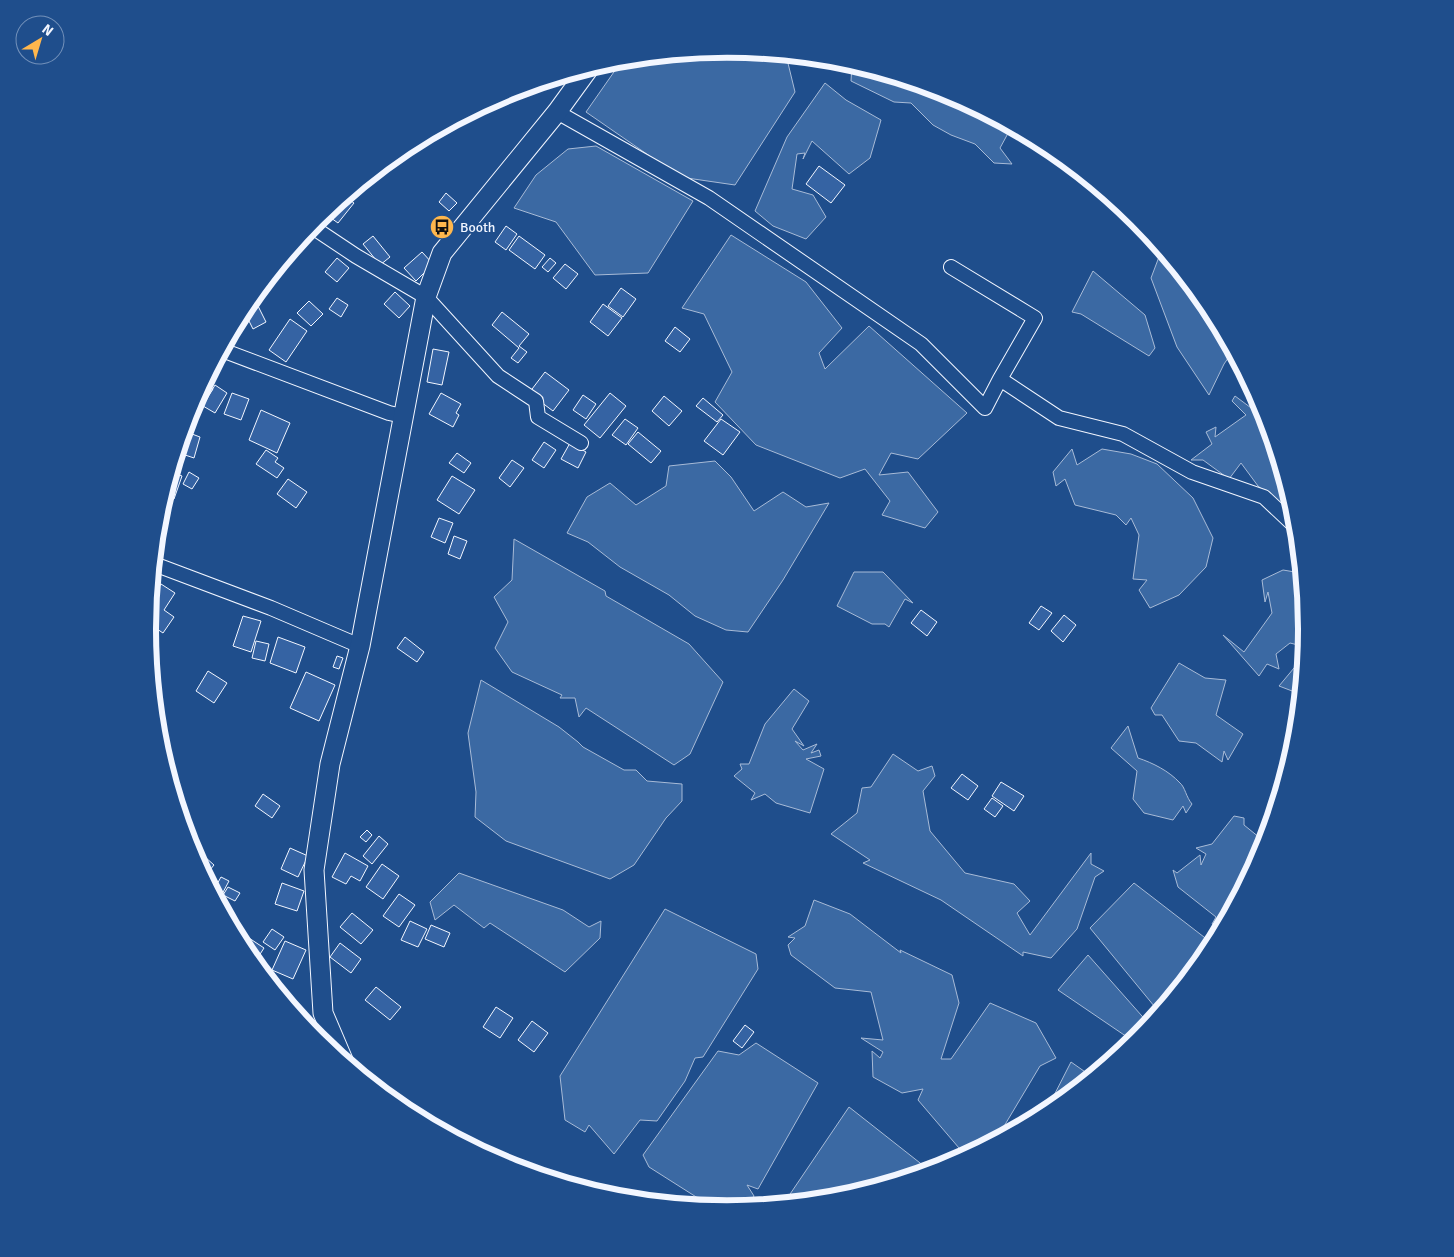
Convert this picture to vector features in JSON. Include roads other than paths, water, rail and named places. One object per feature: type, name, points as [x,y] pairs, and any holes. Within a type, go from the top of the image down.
[{"type":"main road","points":[[336,1044],[323,1013],[314,870],[330,764],[360,646],[426,296],[442,253],[557,112],[583,76]]},
{"type":"street","points":[[557,112],[709,198],[921,344],[985,408],[1035,318],[951,267]]},
{"type":"street","points":[[318,231],[356,256],[426,296],[498,376],[536,401],[538,417],[581,443]]},
{"type":"street","points":[[227,352],[389,413],[403,416]]},
{"type":"street","points":[[1000,379],[1059,418],[1123,434],[1192,472],[1264,496],[1287,519]]},
{"type":"street","points":[[160,566],[271,608],[360,646]]},
{"type":"water","points":[[727,58],[787,61],[795,92],[735,185],[680,177],[586,112],[617,68],[652,62]]},
{"type":"water","points":[[852,71],[875,77],[946,101],[980,116],[1009,132],[1000,148],[1012,164],[994,163],[975,144],[951,135],[933,125],[911,103],[894,102],[851,81]]},
{"type":"water","points":[[825,83],[846,100],[881,120],[870,158],[849,174],[812,141],[803,159],[805,153],[797,154],[792,189],[813,195],[826,217],[806,239],[773,226],[755,211],[787,137]]},
{"type":"water","points":[[596,146],[693,201],[648,273],[595,275],[556,222],[514,208],[536,175],[568,149]]},
{"type":"water","points":[[731,235],[806,282],[842,328],[819,353],[825,369],[869,326],[967,413],[918,459],[891,453],[879,475],[908,472],[938,512],[925,528],[882,515],[890,501],[865,469],[840,478],[756,445],[715,402],[732,372],[704,314],[682,308]]},
{"type":"water","points":[[1159,256],[1202,311],[1229,357],[1209,395],[1177,347],[1151,278]]},
{"type":"water","points":[[1093,271],[1145,315],[1155,348],[1149,356],[1081,314],[1072,312]]},
{"type":"water","points":[[1235,396],[1255,411],[1279,481],[1285,508],[1258,486],[1241,463],[1229,479],[1203,460],[1191,460],[1212,444],[1206,432],[1216,427],[1215,437],[1246,415],[1232,401]]},
{"type":"water","points":[[1072,449],[1077,465],[1102,449],[1131,454],[1157,464],[1193,498],[1213,538],[1206,567],[1179,595],[1150,608],[1139,590],[1147,580],[1133,579],[1139,535],[1131,518],[1126,525],[1116,515],[1075,505],[1065,479],[1056,486],[1053,472]]},
{"type":"water","points":[[715,461],[731,477],[754,511],[783,492],[806,507],[829,503],[783,580],[748,632],[726,630],[695,616],[669,595],[620,567],[588,542],[567,533],[587,497],[610,483],[636,505],[666,486],[669,466]]},
{"type":"water","points":[[514,539],[605,591],[606,596],[689,644],[723,682],[690,754],[674,765],[586,708],[579,717],[575,698],[560,698],[562,695],[512,672],[495,648],[508,622],[494,597],[512,580]]},
{"type":"water","points":[[1283,570],[1295,572],[1298,645],[1290,643],[1276,654],[1279,669],[1267,664],[1259,676],[1223,635],[1244,652],[1272,613],[1268,592],[1265,602],[1262,580]]},
{"type":"water","points":[[854,572],[883,572],[913,603],[905,599],[889,627],[885,624],[872,624],[837,606]]},
{"type":"water","points":[[1179,663],[1205,678],[1226,680],[1216,715],[1243,734],[1228,760],[1224,751],[1222,762],[1196,743],[1179,741],[1162,715],[1155,715],[1151,708]]},
{"type":"water","points":[[1297,664],[1294,692],[1279,686]]},
{"type":"water","points":[[481,680],[559,727],[583,747],[624,770],[636,770],[647,781],[682,784],[682,801],[666,818],[634,865],[610,879],[506,841],[475,817],[476,792],[468,733]]},
{"type":"water","points":[[794,689],[809,701],[792,729],[804,746],[795,741],[803,750],[817,744],[811,753],[819,750],[821,756],[806,759],[824,769],[810,813],[776,803],[765,794],[751,800],[755,793],[734,776],[742,769],[740,764],[749,764],[765,724]]},
{"type":"water","points":[[1128,726],[1138,758],[1166,771],[1182,785],[1192,804],[1186,813],[1183,806],[1173,820],[1144,813],[1133,799],[1137,771],[1111,748]]},
{"type":"water","points":[[893,754],[918,771],[932,766],[935,776],[923,791],[930,831],[965,873],[1014,884],[1030,901],[1017,913],[1030,935],[1091,853],[1091,864],[1104,871],[1095,877],[1077,929],[1051,958],[1023,952],[1023,956],[941,900],[863,863],[870,860],[831,834],[857,813],[862,788],[871,787]]},
{"type":"water","points":[[1234,816],[1244,818],[1244,825],[1259,837],[1239,881],[1215,925],[1212,924],[1216,917],[1178,887],[1173,870],[1177,873],[1200,855],[1201,865],[1206,854],[1196,848],[1212,844]]},
{"type":"water","points":[[459,873],[563,910],[589,927],[601,921],[600,938],[565,972],[490,923],[484,928],[454,905],[435,920],[430,902]]},
{"type":"water","points":[[1134,883],[1206,939],[1180,976],[1155,1007],[1090,928]]},
{"type":"water","points":[[814,900],[850,914],[901,953],[900,950],[952,975],[959,1003],[941,1059],[951,1059],[990,1003],[1036,1023],[1056,1058],[1040,1066],[1003,1129],[960,1150],[918,1100],[923,1089],[902,1093],[873,1077],[872,1051],[880,1058],[883,1052],[861,1038],[883,1040],[871,992],[835,988],[791,955],[788,945],[795,938],[788,937],[805,926]]},
{"type":"water","points":[[665,909],[756,954],[758,969],[703,1057],[695,1058],[685,1081],[657,1121],[640,1120],[614,1154],[589,1125],[585,1132],[565,1120],[560,1076]]},
{"type":"water","points":[[1088,955],[1144,1018],[1126,1036],[1058,990]]},
{"type":"water","points":[[756,1043],[818,1083],[758,1189],[747,1185],[754,1196],[753,1199],[699,1198],[649,1167],[643,1155],[718,1051],[739,1055]]},
{"type":"water","points":[[1071,1062],[1086,1073],[1075,1082],[1053,1097]]},
{"type":"water","points":[[849,1107],[922,1165],[875,1180],[838,1189],[789,1196]]},
{"type":"place","name":"Booth","points":[[442,227]]}]
